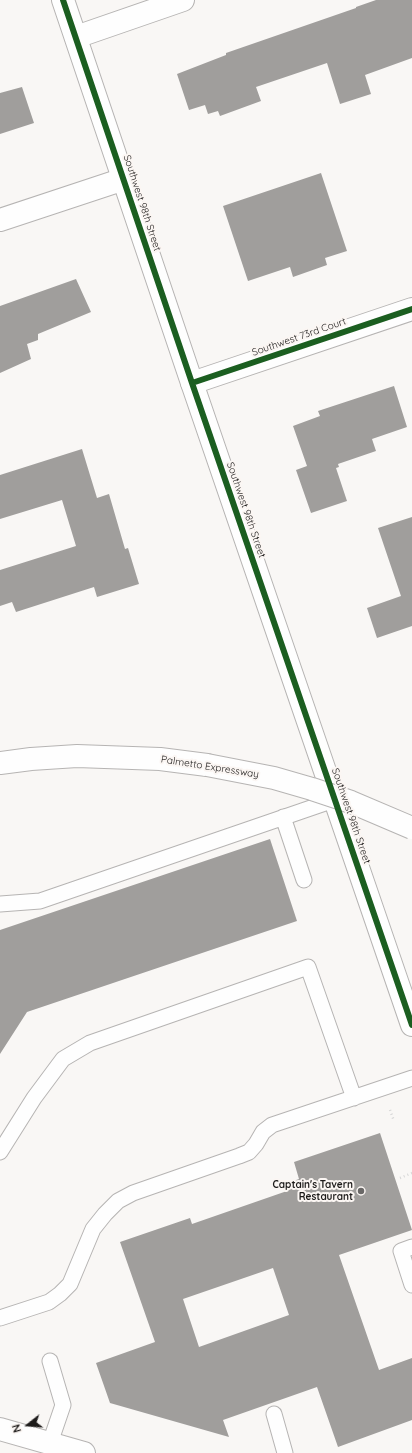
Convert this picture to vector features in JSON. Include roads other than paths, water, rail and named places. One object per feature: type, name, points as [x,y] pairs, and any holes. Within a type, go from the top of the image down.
[{"type":"main road","name":"Southwest 98th Street","points":[[63,0],[192,383],[412,1025]]},
{"type":"main road","points":[[76,37],[183,0]]},
{"type":"main road","points":[[0,220],[124,179]]},
{"type":"main road","name":"Southwest 73rd Court","points":[[192,383],[412,309]]},
{"type":"main road","name":"Palmetto Expressway","points":[[0,763],[76,756],[160,759],[207,765],[274,778],[312,789],[351,802],[412,828]]},
{"type":"main road","points":[[0,1429],[84,1453]]},
{"type":"lane","points":[[0,904],[40,901],[334,800]]},
{"type":"lane","points":[[283,817],[304,880]]},
{"type":"lane","points":[[0,1152],[34,1098],[62,1059],[90,1043],[308,967],[354,1098]]},
{"type":"lane","points":[[0,1318],[49,1302],[65,1289],[70,1284],[93,1229],[118,1201],[133,1193],[249,1152],[263,1132],[272,1125],[412,1078]]},
{"type":"lane","points":[[412,1247],[400,1251],[412,1285]]},
{"type":"lane","points":[[50,1362],[63,1405],[50,1443]]},
{"type":"lane","points":[[274,1414],[285,1453]]},
{"type":"place","name":"Captain's Tavern Restaurant","points":[[361,1191]]}]
